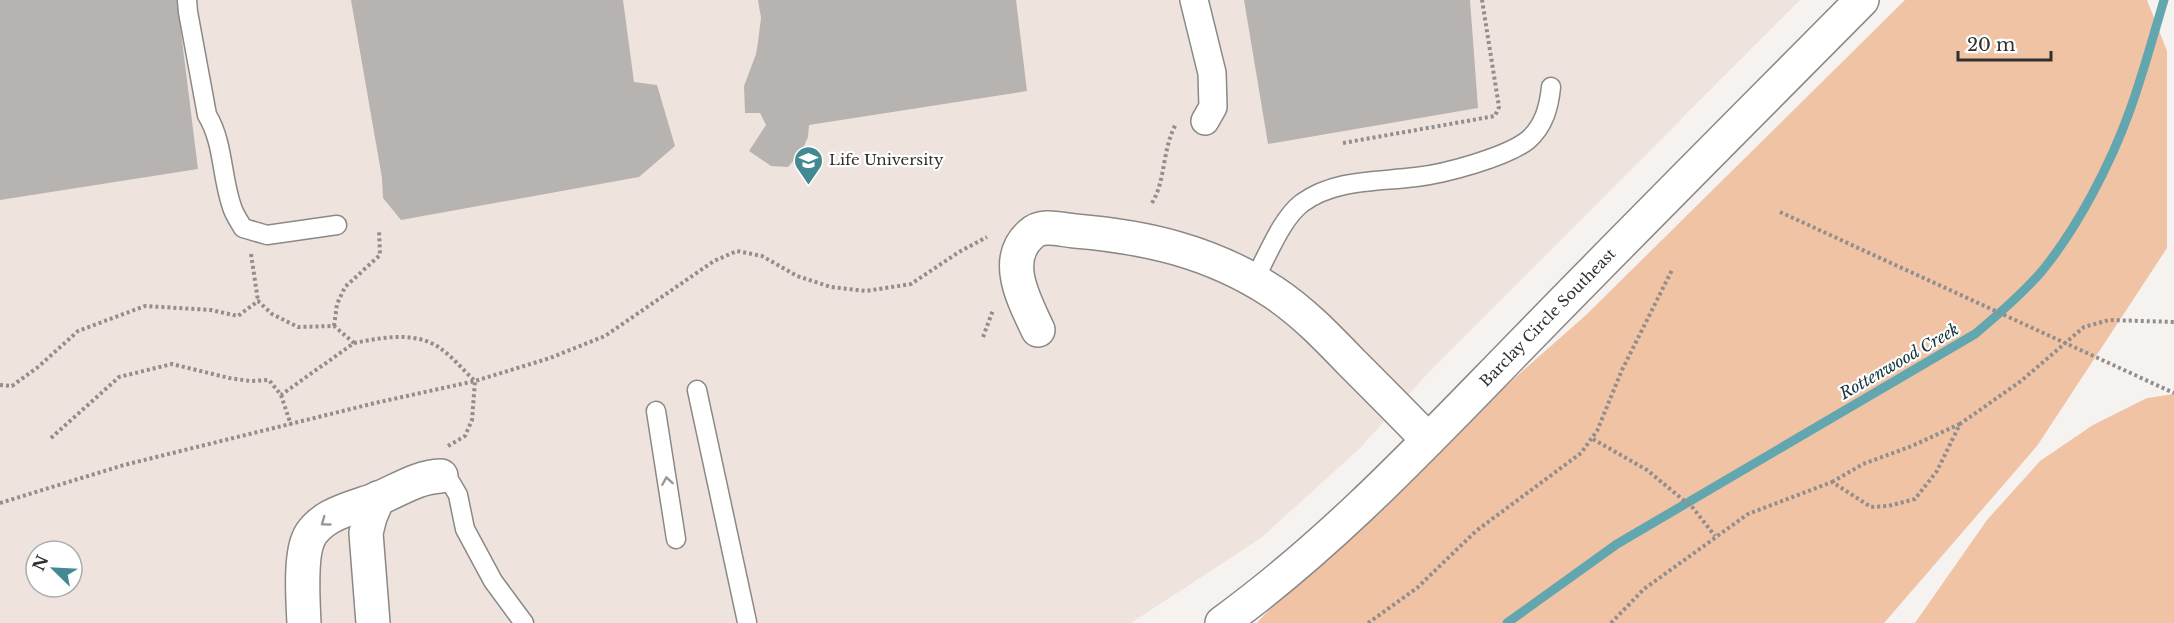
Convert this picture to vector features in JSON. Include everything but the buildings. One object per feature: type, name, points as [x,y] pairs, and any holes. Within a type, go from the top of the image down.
[{"type":"street","points":[[1194,0],[1212,73],[1214,106],[1205,121]]},
{"type":"street","name":"Barclay Circle Southeast","points":[[1222,623],[1285,575],[1428,440],[1862,0]]},
{"type":"street","points":[[1038,330],[1016,275],[1019,252],[1032,233],[1047,228],[1122,235],[1158,242],[1200,256],[1254,280],[1292,305],[1325,335],[1428,440]]},
{"type":"street","points":[[304,623],[305,556],[307,541],[314,530],[328,518],[416,480],[429,477],[444,462]]},
{"type":"street","points":[[373,623],[366,533],[369,517],[378,498]]},
{"type":"lane","points":[[187,0],[207,115],[220,145],[232,207],[243,228],[267,235],[337,225]]},
{"type":"lane","points":[[1254,280],[1290,215],[1308,200],[1330,189],[1350,184],[1418,177],[1459,167],[1515,147],[1528,140],[1547,114],[1551,87]]},
{"type":"lane","points":[[697,390],[747,622]]},
{"type":"lane","points":[[656,411],[676,539]]},
{"type":"lane","points":[[444,462],[458,495],[465,529],[493,581],[524,623]]},
{"type":"path","points":[[1343,143],[1495,116],[1499,107],[1482,0]]},
{"type":"path","points":[[1152,203],[1158,193],[1163,161]]},
{"type":"path","points":[[1780,212],[2174,393]]},
{"type":"path","points":[[334,326],[337,304],[345,287],[380,255],[379,230]]},
{"type":"path","points":[[0,503],[124,465],[475,381],[550,358],[605,336],[714,261],[737,251],[762,256],[808,280],[831,287],[866,291],[911,284],[959,252],[987,237]]},
{"type":"path","points":[[251,254],[258,301],[272,314],[298,327],[334,326],[354,343]]},
{"type":"path","points":[[1368,623],[1417,588],[1476,531],[1568,464],[1593,439],[1622,370],[1672,270]]},
{"type":"path","points":[[0,384],[12,386],[38,367],[78,331],[145,306],[211,310],[238,316],[258,301]]},
{"type":"path","points":[[1611,623],[1644,589],[1748,514],[1832,483],[1863,464],[1912,446],[1960,424],[2021,381],[2084,327],[2109,320],[2174,322]]},
{"type":"path","points":[[281,395],[354,343],[381,338],[414,337],[436,346],[475,381]]},
{"type":"path","points":[[51,438],[119,377],[172,364],[229,378],[250,381],[268,380],[281,395],[291,425]]},
{"type":"path","points":[[444,462],[465,436],[472,420],[475,381]]},
{"type":"path","points":[[1832,483],[1871,507],[1888,506],[1915,499],[1937,471],[1960,424]]},
{"type":"path","points":[[1593,439],[1647,470],[1693,508],[1715,536]]},
{"type":"shaded area","name":"Life University","points":[[0,0],[1800,0],[1430,371],[1359,449],[1261,538],[1131,623],[0,623]]},
{"type":"shaded area","points":[[1905,0],[2147,0],[2167,51],[2167,248],[2037,446],[1884,623],[1257,623],[1341,531],[1586,315]]},
{"type":"shaded area","points":[[2174,394],[2174,623],[1915,623],[1987,520],[2040,461],[2093,425],[2147,398]]},
{"type":"waterway","name":"Rottenwood Creek","points":[[1507,623],[1617,544],[1975,334],[2018,296],[2055,254],[2081,215],[2103,173],[2130,110],[2164,0]]},
{"type":"place","name":"Life University","points":[[808,186]]}]
